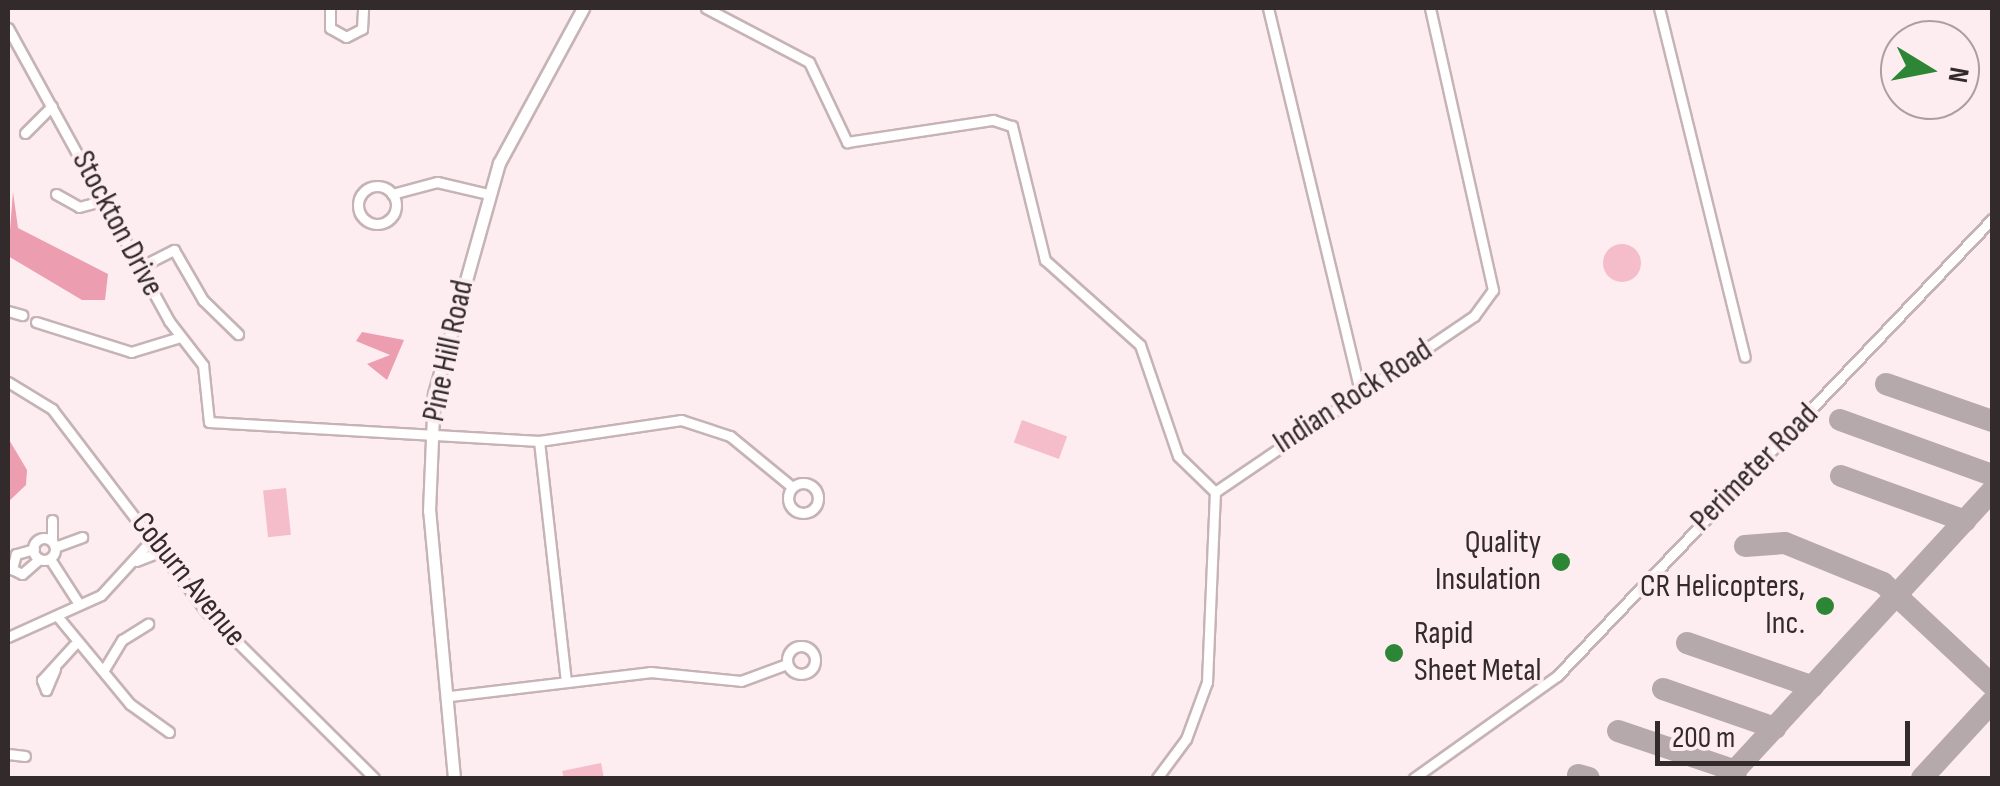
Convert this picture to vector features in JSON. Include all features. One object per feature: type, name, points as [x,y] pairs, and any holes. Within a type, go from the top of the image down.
[{"type":"street","points":[[330,8],[330,28],[346,37],[362,29],[367,8]]},
{"type":"street","name":"Pine Hill Road","points":[[454,778],[450,696],[432,570],[430,428],[488,194],[522,111],[583,8]]},
{"type":"street","points":[[706,8],[810,62],[847,142],[1005,122],[1020,148],[1045,260],[1140,345],[1178,456],[1216,492],[1207,682],[1186,739],[1157,778]]},
{"type":"street","points":[[1268,8],[1360,392]]},
{"type":"street","name":"Indian Rock Road","points":[[1216,492],[1474,316],[1496,281],[1430,8]]},
{"type":"street","points":[[1659,8],[1745,357]]},
{"type":"street","name":"Stockton Drive","points":[[8,28],[11,45],[108,199],[180,337],[203,365],[209,422],[430,428]]},
{"type":"street","points":[[25,134],[52,106]]},
{"type":"street","points":[[392,194],[391,218],[363,218],[367,190],[392,194],[438,182],[488,194]]},
{"type":"street","points":[[56,194],[79,207],[108,199]]},
{"type":"street","name":"Perimeter Road","points":[[1414,778],[1556,676],[1992,219]]},
{"type":"street","points":[[142,266],[174,250],[202,300],[238,334]]},
{"type":"street","points":[[8,310],[22,315]]},
{"type":"street","points":[[36,322],[131,352],[180,337]]},
{"type":"street","name":"Coburn Avenue","points":[[8,382],[52,410],[155,536],[205,610],[371,778]]},
{"type":"street","points":[[430,428],[539,441],[681,420],[730,436],[792,488]]},
{"type":"street","points":[[539,441],[566,681]]},
{"type":"street","points":[[41,556],[53,544],[52,520]]},
{"type":"street","points":[[8,637],[94,596],[136,561],[155,536]]},
{"type":"street","points":[[41,556],[53,544],[82,538]]},
{"type":"street","points":[[136,561],[164,550]]},
{"type":"street","points":[[41,556],[79,604]]},
{"type":"street","points":[[58,616],[74,646],[104,668],[130,704],[168,732]]},
{"type":"street","points":[[104,668],[122,640],[148,624]]},
{"type":"street","points":[[55,669],[74,646]]},
{"type":"street","points":[[450,696],[650,672],[741,680],[787,664]]},
{"type":"street","points":[[8,754],[25,756]]},
{"type":"shaded area","points":[[13,192],[18,228],[108,274],[105,300],[82,300],[8,256]]},
{"type":"shaded area","points":[[1622,244],[1636,249],[1641,263],[1636,277],[1622,282],[1608,277],[1603,263],[1608,249]]},
{"type":"shaded area","points":[[362,332],[404,340],[387,380],[367,364],[390,355],[356,341]]},
{"type":"shaded area","points":[[1022,420],[1067,436],[1059,459],[1014,443]]},
{"type":"shaded area","points":[[8,438],[27,470],[26,485],[8,502]]},
{"type":"shaded area","points":[[286,488],[291,535],[268,537],[263,490]]},
{"type":"shaded area","points":[[601,763],[604,778],[564,778],[562,771]]},
{"type":"taxiway","points":[[1886,384],[1992,421]]},
{"type":"taxiway","points":[[1840,420],[1992,475]]},
{"type":"taxiway","points":[[1841,476],[1965,521]]},
{"type":"taxiway","points":[[1725,769],[1728,778],[1992,491]]},
{"type":"taxiway","points":[[1745,546],[1785,543],[1883,583],[1992,685]]},
{"type":"taxiway","points":[[1687,643],[1813,687]]},
{"type":"taxiway","points":[[1663,689],[1775,728]]},
{"type":"taxiway","points":[[1922,778],[1992,702]]},
{"type":"taxiway","points":[[1618,731],[1736,771]]},
{"type":"taxiway","points":[[1578,775],[1589,778]]},
{"type":"place","name":"Quality Insulation","points":[[1561,562]]},
{"type":"place","name":"CR Helicopters, Inc.","points":[[1825,606]]},
{"type":"place","name":"Rapid Sheet Metal","points":[[1394,653]]}]
